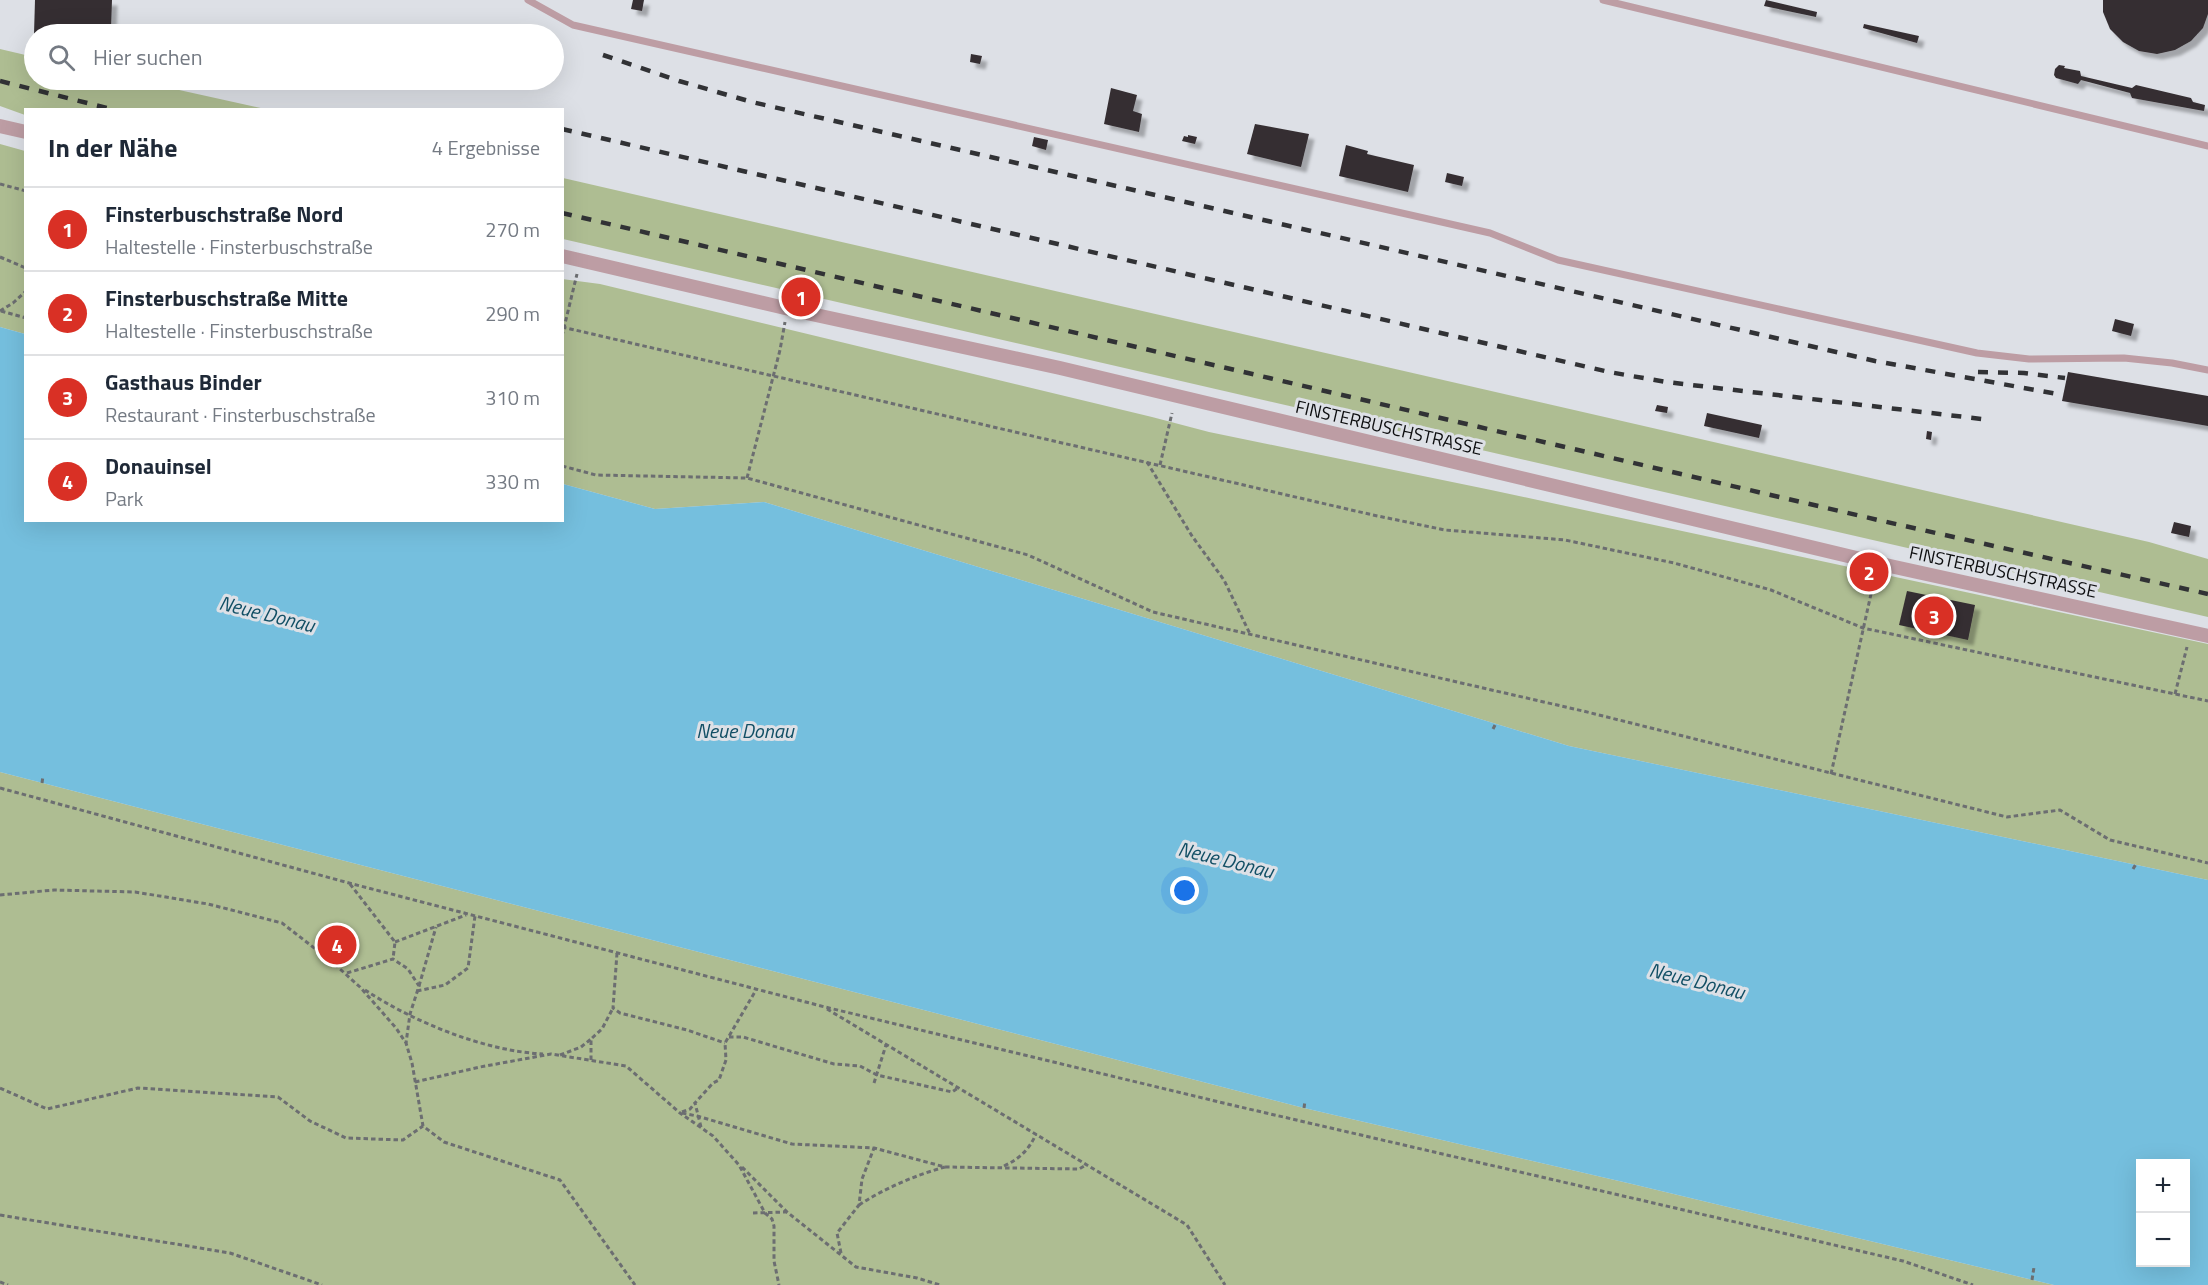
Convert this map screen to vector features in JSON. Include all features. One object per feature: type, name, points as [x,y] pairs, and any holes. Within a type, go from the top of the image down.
[{"type":"street","points":[[0,126],[24,132]]},
{"type":"street","name":"FINSTERBUSCHSTRASSE","points":[[564,256],[1060,369],[1890,566],[2208,636]]},
{"type":"lane","points":[[528,0],[573,25],[1490,233],[1558,260],[1977,353],[2029,359],[2124,358],[2172,363],[2208,370]]},
{"type":"lane","points":[[1604,0],[2208,146]]},
{"type":"path","points":[[0,184],[24,190]]},
{"type":"path","points":[[0,257],[24,267]]},
{"type":"path","points":[[580,260],[564,327],[1373,515],[1445,530],[1565,540],[1674,563],[1772,590],[1863,628],[2208,701]]},
{"type":"path","points":[[0,311],[24,293]]},
{"type":"path","points":[[0,311],[24,317]]},
{"type":"path","points":[[747,478],[774,376],[785,322]]},
{"type":"path","points":[[1160,465],[1172,413]]},
{"type":"path","points":[[1147,462],[1192,536],[1224,580],[1250,634]]},
{"type":"path","points":[[564,467],[596,475],[747,478],[1028,555],[1153,612],[1583,711],[2007,817],[2060,810],[2110,840],[2208,863]]},
{"type":"path","points":[[1831,774],[1876,573]]},
{"type":"path","points":[[2175,694],[2188,645]]},
{"type":"path","points":[[1493,729],[1496,723]]},
{"type":"path","points":[[42,783],[43,776]]},
{"type":"path","points":[[0,788],[468,915],[825,1008],[1903,1261],[1972,1285]]},
{"type":"path","points":[[2133,869],[2136,864]]},
{"type":"path","points":[[349,883],[395,942],[393,959]]},
{"type":"path","points":[[0,895],[54,890],[135,892],[208,904],[282,923],[360,987],[382,1010],[405,1043],[412,1063],[423,1126],[444,1142],[560,1180],[635,1285]]},
{"type":"path","points":[[395,942],[468,915]]},
{"type":"path","points":[[417,991],[445,985],[468,968],[475,916]]},
{"type":"path","points":[[405,1043],[410,1014],[436,927]]},
{"type":"path","points":[[559,1055],[580,1047],[591,1039],[602,1029],[610,1016],[613,1008],[617,953]]},
{"type":"path","points":[[346,974],[393,959]]},
{"type":"path","points":[[393,959],[408,969],[419,986]]},
{"type":"path","points":[[360,987],[388,1005],[439,1028],[474,1040],[525,1053],[559,1055],[626,1066],[680,1113],[712,1136],[787,1212],[856,1267],[917,1278],[940,1285]]},
{"type":"path","points":[[680,1113],[690,1109],[713,1083],[719,1080],[726,1060],[725,1044],[756,990]]},
{"type":"path","points":[[613,1008],[725,1044]]},
{"type":"path","points":[[825,1008],[1187,1225],[1225,1285]]},
{"type":"path","points":[[610,1016],[620,1012]]},
{"type":"path","points":[[729,1037],[743,1037],[834,1064],[860,1066],[877,1076],[952,1092],[958,1088]]},
{"type":"path","points":[[591,1039],[591,1060]]},
{"type":"path","points":[[874,1083],[886,1044]]},
{"type":"path","points":[[415,1082],[551,1054]]},
{"type":"path","points":[[0,1088],[47,1109],[138,1088],[278,1097],[310,1121],[346,1138],[403,1140],[423,1126]]},
{"type":"path","points":[[1304,1108],[1305,1101]]},
{"type":"path","points":[[694,1103],[702,1128]]},
{"type":"path","points":[[680,1113],[792,1144],[874,1148],[945,1167],[1079,1169],[1086,1165]]},
{"type":"path","points":[[1003,1167],[1014,1162],[1023,1154],[1031,1145],[1036,1134]]},
{"type":"path","points":[[859,1205],[862,1179],[874,1148]]},
{"type":"path","points":[[739,1165],[765,1213],[772,1219],[774,1261],[779,1285]]},
{"type":"path","points":[[841,1255],[837,1233],[859,1205],[871,1197],[928,1171],[945,1167]]},
{"type":"path","points":[[753,1214],[787,1212]]},
{"type":"path","points":[[0,1215],[230,1253],[322,1285]]},
{"type":"path","points":[[2032,1280],[2034,1267]]},
{"type":"path","points":[[0,1282],[8,1285]]},
{"type":"green space","points":[[0,49],[24,55],[24,90],[179,90],[260,108],[24,108],[24,115],[0,106]]},
{"type":"green space","points":[[0,144],[24,151],[24,334],[0,327]]},
{"type":"green space","points":[[564,178],[2149,542],[2208,559],[2208,617],[564,239]]},
{"type":"green space","points":[[564,279],[600,284],[1209,432],[1491,490],[2208,644],[2208,880],[1569,746],[764,502],[655,509],[564,484]]},
{"type":"green space","points":[[0,772],[1304,1108],[2054,1285],[0,1285]]},
{"type":"water","name":"Neue Donau","points":[[0,327],[24,334],[24,522],[564,522],[564,484],[655,509],[764,502],[1569,746],[2208,880],[2208,1285],[2054,1285],[1304,1108],[0,772]]},
{"type":"building","points":[[35,0],[112,0],[111,24],[34,24]]},
{"type":"building","points":[[633,0],[644,0],[642,11],[631,9]]},
{"type":"building","points":[[1766,0],[1817,12],[1816,17],[1764,6]]},
{"type":"building","points":[[2103,0],[2208,0],[2208,14],[2203,28],[2191,41],[2175,50],[2157,54],[2139,51],[2123,42],[2110,29],[2103,12]]},
{"type":"building","points":[[1864,24],[1919,36],[1917,43],[1863,28]]},
{"type":"building","points":[[971,54],[982,56],[980,64],[970,62]]},
{"type":"building","points":[[2059,65],[2080,71],[2081,76],[2132,88],[2136,85],[2191,98],[2193,102],[2205,105],[2204,111],[2132,98],[2130,93],[2081,80],[2078,84],[2056,78],[2055,69]]},
{"type":"building","points":[[1111,88],[1137,95],[1133,111],[1142,114],[1139,132],[1104,124]]},
{"type":"building","points":[[1255,124],[1309,134],[1301,167],[1247,154]]},
{"type":"building","points":[[1188,135],[1197,137],[1195,144],[1182,141],[1184,136],[1188,137]]},
{"type":"building","points":[[1034,137],[1048,140],[1046,150],[1032,146]]},
{"type":"building","points":[[1346,145],[1368,151],[1367,154],[1414,165],[1408,192],[1339,176]]},
{"type":"building","points":[[1447,173],[1464,177],[1462,186],[1445,182]]},
{"type":"building","points":[[2115,319],[2134,324],[2131,336],[2112,331]]},
{"type":"building","points":[[2068,372],[2208,396],[2208,426],[2062,401]]},
{"type":"building","points":[[1657,405],[1668,407],[1667,413],[1655,411]]},
{"type":"building","points":[[1707,413],[1762,425],[1759,438],[1704,426]]},
{"type":"building","points":[[1927,431],[1932,432],[1931,440],[1926,439]]},
{"type":"building","points":[[2174,522],[2191,526],[2189,537],[2171,533]]},
{"type":"building","points":[[1907,591],[1975,605],[1968,640],[1899,625]]},
{"type":"railway","points":[[603,55],[679,81],[752,102],[1875,361],[2063,395]]},
{"type":"railway","points":[[0,81],[24,87]]},
{"type":"railway","points":[[36,90],[107,108]]},
{"type":"railway","points":[[564,129],[1609,372],[1666,382],[1982,419]]},
{"type":"railway","points":[[564,213],[1878,520],[2208,594]]},
{"type":"railway","points":[[1978,372],[2024,373],[2065,378]]},
{"type":"place","name":"Finsterbuschstraße Nord","points":[[801,297]]},
{"type":"place","name":"Finsterbuschstraße Mitte","points":[[1869,572]]},
{"type":"place","name":"Gasthaus Binder","points":[[1934,616]]},
{"type":"place","name":"Donauinsel","points":[[337,945]]}]
